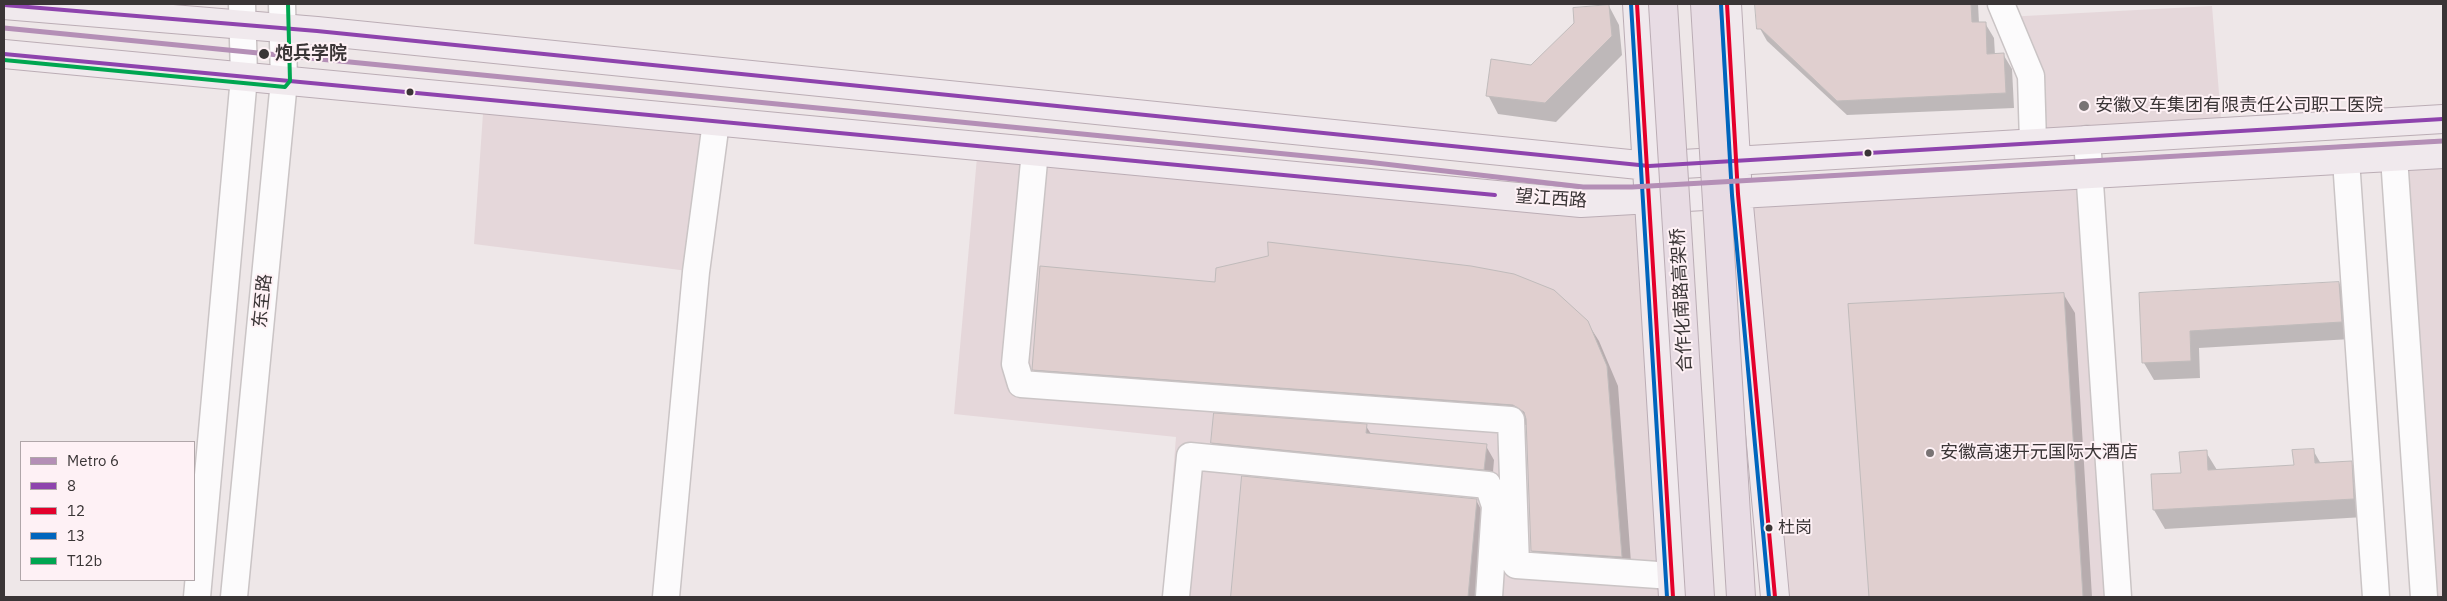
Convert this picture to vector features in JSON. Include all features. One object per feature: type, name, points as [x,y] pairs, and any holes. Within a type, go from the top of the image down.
[{"type":"highway","name":"合作化南路高架桥","points":[[1663,4],[1700,597]]},
{"type":"highway","points":[[1704,4],[1741,597]]},
{"type":"main road","points":[[1637,4],[1673,586]]},
{"type":"main road","points":[[1726,4],[1735,160],[1775,597]]},
{"type":"main road","points":[[4,5],[283,16],[1648,166],[2087,138],[2443,119]]},
{"type":"main road","name":"望江西路","points":[[4,54],[1581,203],[2443,154]]},
{"type":"street","points":[[2001,4],[2031,76],[2033,142]]},
{"type":"street","points":[[197,597],[244,77],[243,14]]},
{"type":"street","name":"东至路","points":[[234,597],[284,81],[283,16]]},
{"type":"street","points":[[666,597],[696,272],[716,122]]},
{"type":"street","points":[[2087,138],[2118,597]]},
{"type":"street","points":[[1035,151],[1015,364],[1021,384],[1511,420],[1516,565],[1673,586]]},
{"type":"street","points":[[2394,157],[2424,597]]},
{"type":"street","points":[[2346,160],[2376,597]]},
{"type":"street","points":[[1176,597],[1190,456],[1488,485],[1495,506],[1489,597]]},
{"type":"shaded area","points":[[2212,6],[2222,131],[2033,142],[2006,17]]},
{"type":"shaded area","points":[[484,99],[716,122],[696,272],[474,244]]},
{"type":"shaded area","points":[[978,146],[1650,199],[1673,597],[1163,597],[1176,437],[954,414]]},
{"type":"shaded area","points":[[2443,154],[2443,597],[2424,597],[2394,157]]},
{"type":"shaded area","points":[[2089,174],[2118,597],[1775,597],[1738,194]]},
{"type":"building","points":[[1755,4],[1971,4],[1972,22],[1986,22],[1987,54],[2004,53],[2006,93],[1837,101],[1761,29],[1757,29]]},
{"type":"building","points":[[1609,5],[1612,36],[1545,103],[1486,96],[1491,59],[1531,65],[1574,23],[1573,8]]},
{"type":"building","points":[[1268,242],[1471,266],[1514,274],[1554,290],[1588,321],[1607,366],[1622,557],[1531,551],[1526,419],[1524,412],[1513,405],[1032,370],[1040,266],[1215,282],[1216,268],[1268,256]]},
{"type":"building","points":[[2339,282],[2342,322],[2190,331],[2191,361],[2142,363],[2139,293]]},
{"type":"building","points":[[2064,293],[2083,597],[1869,597],[1848,304]]},
{"type":"building","points":[[1214,413],[1367,424],[1366,433],[1487,444],[1484,470],[1211,443]]},
{"type":"building","points":[[2314,449],[2315,463],[2352,461],[2354,499],[2153,510],[2151,474],[2181,473],[2179,452],[2207,450],[2208,470],[2294,465],[2292,450]]},
{"type":"building","points":[[1242,476],[1477,499],[1468,597],[1231,597]]},
{"type":"metro line","name":"6","points":[[4,28],[1367,162],[1583,187],[1632,187],[2443,141]]},
{"type":"transit line","name":"T12b","points":[[4,60],[285,87],[290,81],[288,4]]},
{"type":"transit line","name":"13","points":[[1631,4],[1667,597]]},
{"type":"transit line","name":"12","points":[[1637,4],[1673,597]]},
{"type":"transit line","name":"13","points":[[1721,4],[1732,195],[1769,597]]},
{"type":"transit line","name":"12","points":[[1727,4],[1738,194],[1775,597]]},
{"type":"transit line","name":"8","points":[[4,5],[317,31],[1649,166],[2443,119]]},
{"type":"transit line","name":"8","points":[[4,54],[1495,195]]},
{"type":"place","name":"炮兵学院","points":[[264,54]]},
{"type":"place","name":"安徽叉车集团有限责任公司职工医院","points":[[2084,106]]},
{"type":"place","name":"安徽高速开元国际大酒店","points":[[1930,453]]},
{"type":"place","name":"杜岗","points":[[1769,528]]}]
